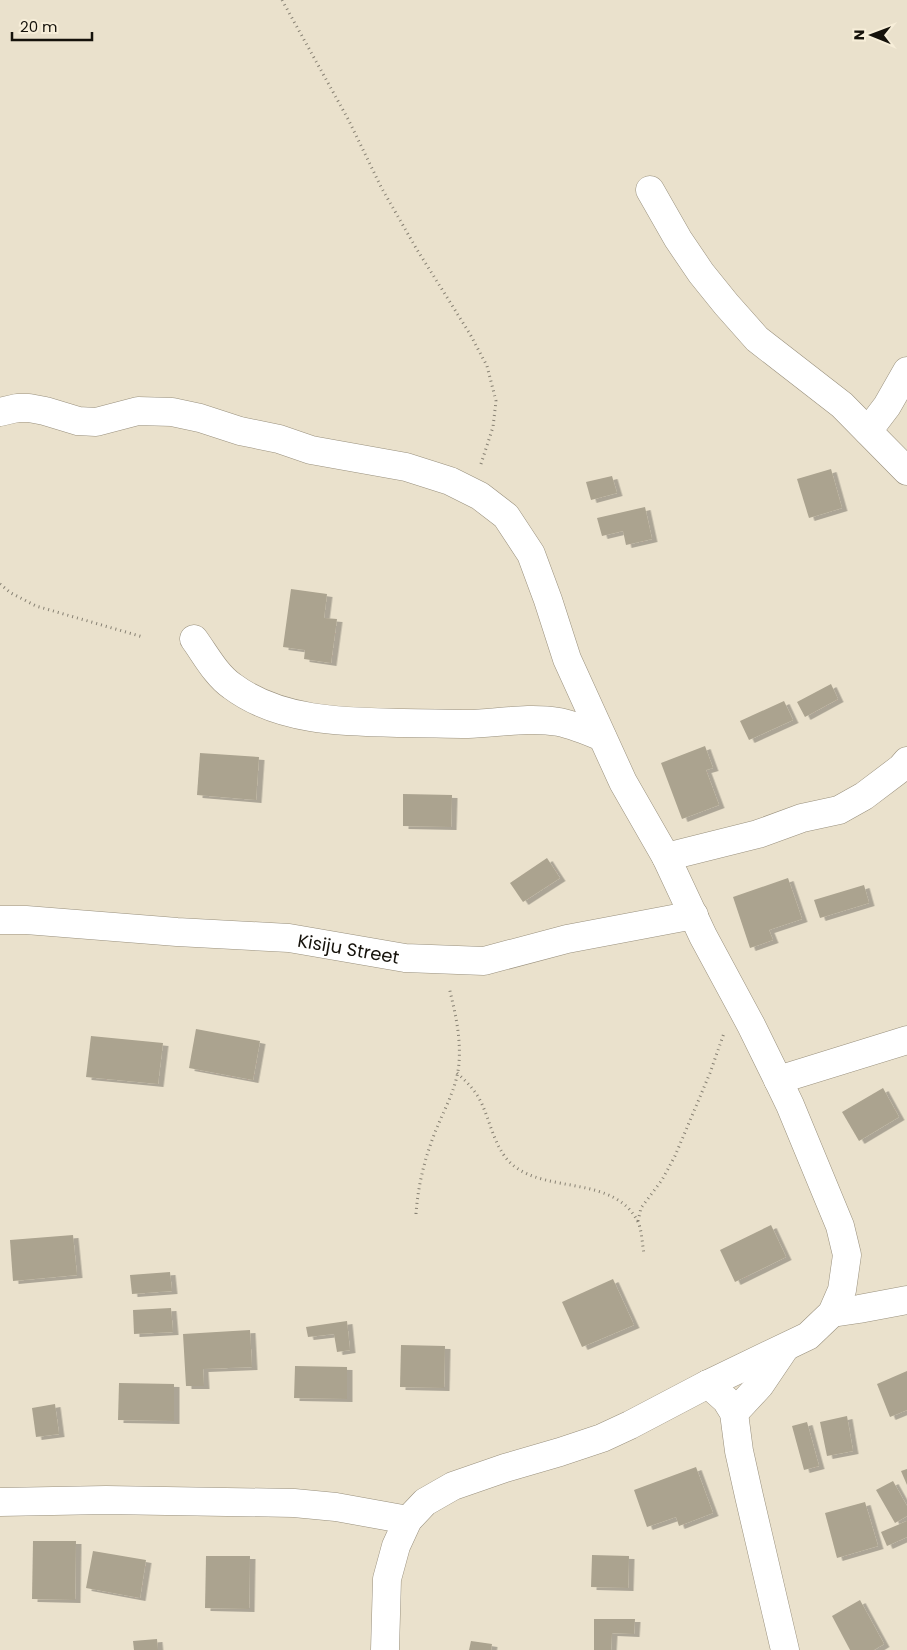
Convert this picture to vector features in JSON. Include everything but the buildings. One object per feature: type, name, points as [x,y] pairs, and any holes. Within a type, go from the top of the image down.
[{"type":"street","points":[[650,190],[678,239],[701,272],[757,339],[842,405],[907,471]]},
{"type":"street","points":[[868,430],[887,406],[907,371]]},
{"type":"street","points":[[0,412],[17,408],[29,408],[78,421],[96,422],[138,411],[172,412],[200,418],[240,431],[279,438],[311,450],[406,467],[450,481],[471,491],[506,516],[532,554],[566,659],[623,782],[666,857],[778,1080],[840,1226],[847,1255],[842,1290],[832,1312],[808,1336],[602,1438],[452,1486],[425,1502],[408,1520],[396,1546],[387,1579],[385,1650]]},
{"type":"street","points":[[194,638],[230,685],[256,701],[287,711],[327,720],[465,724],[530,720],[558,722],[577,726],[602,737]]},
{"type":"street","points":[[666,857],[758,834],[802,818],[839,810],[864,796],[901,768],[907,761]]},
{"type":"street","name":"Kisiju Street","points":[[0,920],[26,920],[168,932],[289,938],[405,958],[484,961],[567,939],[694,915]]},
{"type":"street","points":[[778,1080],[907,1040]]},
{"type":"street","points":[[832,1312],[907,1300]]},
{"type":"street","points":[[734,1413],[760,1385],[785,1348]]},
{"type":"street","points":[[708,1384],[726,1400],[734,1413],[739,1451],[785,1650]]},
{"type":"street","points":[[0,1502],[116,1500],[294,1503],[336,1507],[408,1520]]},
{"type":"path","points":[[282,0],[348,119],[381,187],[416,248],[470,334],[487,366],[496,401],[493,427],[486,453],[471,491]]},
{"type":"path","points":[[0,584],[23,600],[36,606],[142,637]]},
{"type":"path","points":[[416,1214],[418,1188],[424,1163],[454,1088],[459,1064],[460,1035],[447,980],[440,960]]},
{"type":"path","points":[[644,1254],[638,1222],[640,1208],[662,1180],[675,1156],[738,1000]]},
{"type":"path","points":[[457,1073],[471,1086],[481,1102],[504,1156],[514,1166],[535,1177],[591,1189],[615,1199],[630,1210],[638,1222]]}]
